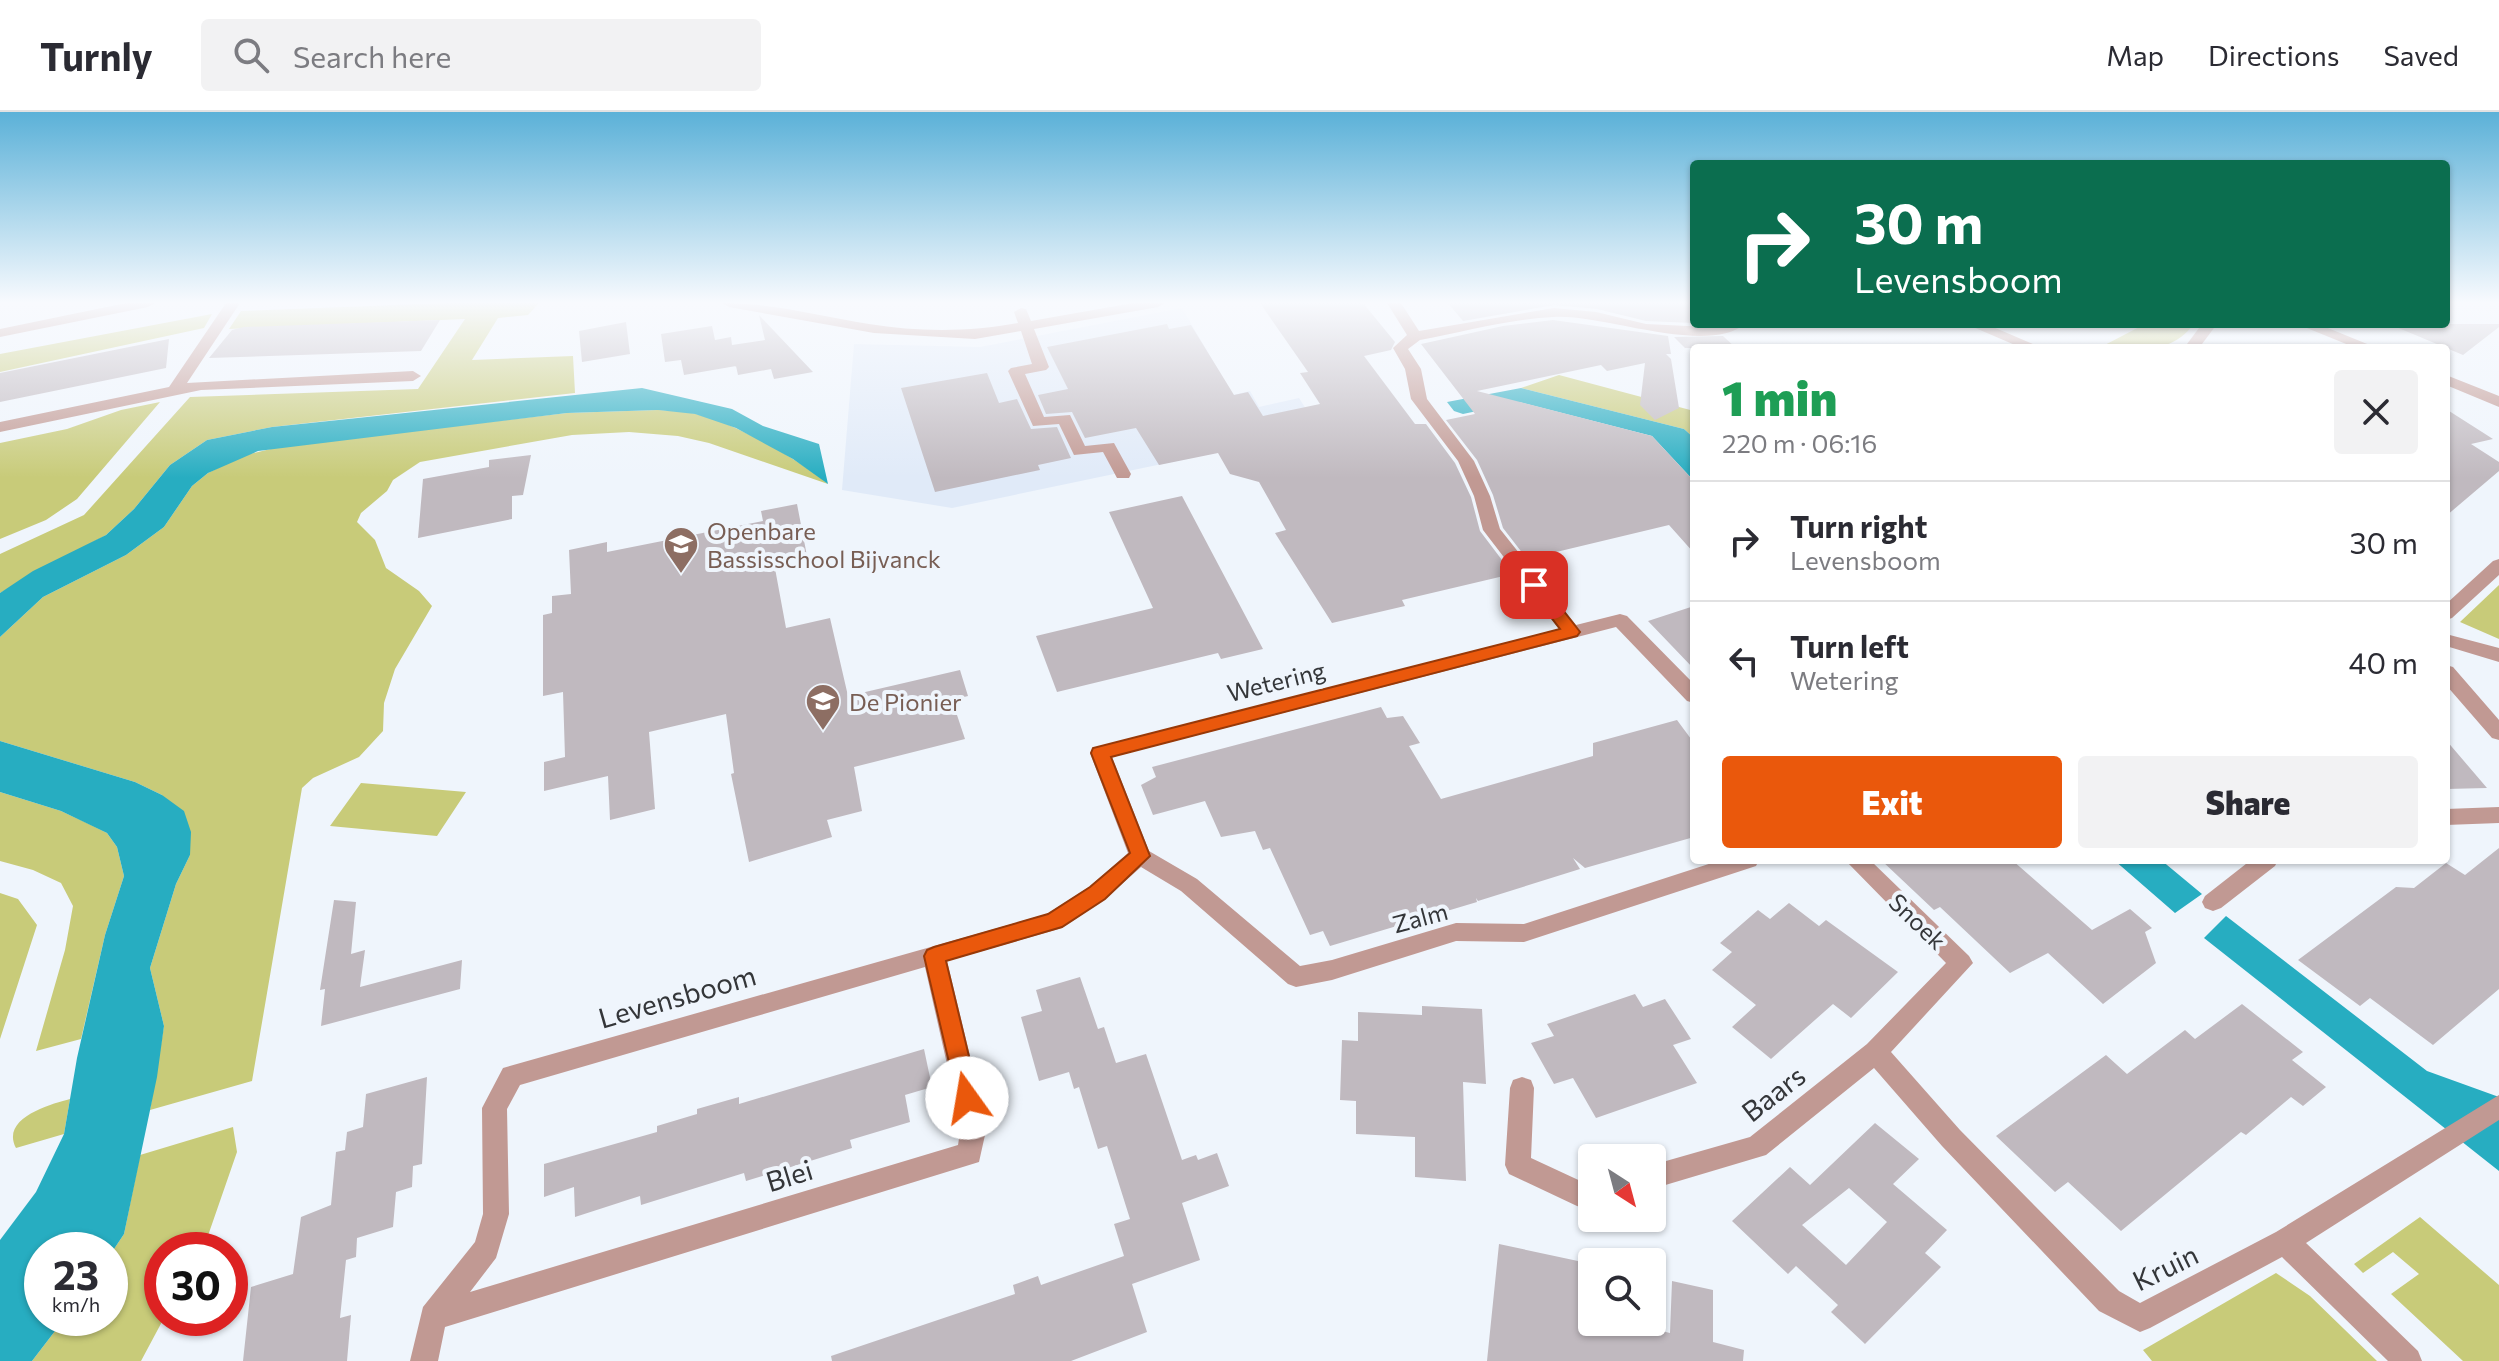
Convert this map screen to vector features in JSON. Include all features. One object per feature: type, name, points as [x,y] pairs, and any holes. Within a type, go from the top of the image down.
[{"type":"street","points":[[174,391],[194,361]]},
{"type":"street","points":[[1039,361],[1041,367],[1016,371],[1039,423],[1064,418],[1080,452],[1108,446],[1123,474]]},
{"type":"street","points":[[1408,361],[1413,369],[1419,399],[1465,459],[1482,496],[1492,530],[1571,632]]},
{"type":"street","points":[[0,427],[201,385],[413,376]]},
{"type":"street","points":[[2450,382],[2499,402]]},
{"type":"street","points":[[2450,610],[2499,565]]},
{"type":"street","name":"Wetering","points":[[1140,856],[1100,753],[1620,620],[1690,692]]},
{"type":"street","points":[[2450,641],[2499,655]]},
{"type":"street","points":[[2450,677],[2499,733]]},
{"type":"street","points":[[2450,817],[2499,815]]},
{"type":"street","name":"Zalm","points":[[1140,856],[1189,885],[1296,977],[1332,970],[1456,932],[1524,933],[1736,864]]},
{"type":"street","name":"Levensboom","points":[[424,1361],[433,1317],[487,1249],[496,1214],[494,1108],[512,1076],[1054,921],[1097,893],[1140,856]]},
{"type":"street","name":"Snoek","points":[[1860,864],[1961,963],[1876,1052]]},
{"type":"street","points":[[2213,902],[2262,864]]},
{"type":"street","name":"Blei","points":[[433,1317],[970,1154],[974,1126],[934,956]]},
{"type":"street","name":"Baars","points":[[1666,1173],[1757,1147],[1876,1052]]},
{"type":"street","name":"Kruin","points":[[1876,1052],[1951,1138],[2109,1301],[2140,1318],[2285,1241],[2499,1106]]},
{"type":"street","points":[[1522,1088],[1518,1165],[1578,1193]]},
{"type":"street","points":[[2285,1241],[2408,1361]]},
{"type":"shaded area","points":[[853,361],[1213,361],[1233,395],[1250,391],[1259,407],[1299,398],[1320,431],[952,508],[842,490]]},
{"type":"green space","points":[[0,361],[50,361],[0,372]]},
{"type":"green space","points":[[437,361],[573,361],[575,393],[272,427],[207,440],[170,465],[134,509],[106,535],[0,593],[0,554],[84,515],[190,397],[418,389]]},
{"type":"green space","points":[[1559,375],[1690,410],[1690,434],[1684,429],[1521,388]]},
{"type":"green space","points":[[160,402],[77,499],[46,520],[0,539],[0,443],[67,429],[121,410]]},
{"type":"green space","points":[[658,410],[691,413],[729,425],[783,453],[828,484],[709,443],[678,436],[629,432],[572,435],[420,462],[393,480],[387,491],[361,513],[357,522],[375,540],[386,568],[419,591],[432,606],[395,669],[384,703],[383,731],[359,757],[313,778],[302,788],[252,1081],[150,1110],[164,1026],[150,968],[176,884],[190,855],[162,795],[135,782],[0,741],[0,637],[43,597],[126,555],[164,527],[192,486],[208,473],[241,456],[283,446],[567,413]]},
{"type":"green space","points":[[2499,585],[2499,639],[2460,622]]},
{"type":"green space","points":[[361,783],[466,792],[437,836],[330,826]]},
{"type":"green space","points":[[0,792],[61,811],[107,833],[117,847],[124,876],[105,935],[81,1039],[36,1051],[65,950],[73,906],[61,883],[33,870],[0,861]]},
{"type":"green space","points":[[0,893],[18,899],[37,925],[0,1039]]},
{"type":"green space","points":[[70,1099],[64,1134],[16,1148],[13,1137],[21,1121],[40,1109]]},
{"type":"green space","points":[[233,1127],[237,1152],[209,1232],[144,1232],[144,1336],[154,1336],[141,1361],[32,1361],[51,1336],[128,1336],[128,1232],[124,1232],[140,1155]]},
{"type":"green space","points":[[2420,1217],[2499,1285],[2499,1361],[2463,1361],[2391,1294],[2419,1274],[2393,1252],[2363,1273],[2354,1264]]},
{"type":"green space","points":[[2276,1273],[2310,1296],[2377,1361],[2152,1361],[2143,1350]]},
{"type":"water","points":[[642,388],[732,409],[763,426],[819,444],[828,484],[793,459],[736,428],[695,414],[658,410],[567,413],[258,451],[208,473],[192,486],[164,527],[126,555],[43,597],[0,637],[0,593],[33,571],[106,535],[134,509],[170,465],[207,440],[272,427]]},
{"type":"water","points":[[1521,388],[1684,429],[1690,434],[1690,477],[1652,436],[1519,402],[1463,414],[1454,411],[1447,402]]},
{"type":"water","points":[[0,741],[135,782],[162,795],[184,811],[191,832],[190,855],[176,884],[150,968],[164,1026],[157,1077],[124,1232],[24,1232],[24,1336],[51,1336],[32,1361],[0,1361],[0,1240],[36,1192],[64,1134],[77,1058],[105,935],[124,876],[117,847],[107,833],[61,811],[0,792]]},
{"type":"water","points":[[2119,864],[2166,864],[2202,894],[2175,913]]},
{"type":"water","points":[[2226,916],[2427,1071],[2499,1097],[2499,1171],[2204,938]]},
{"type":"building","points":[[58,361],[167,361],[166,368],[0,402],[0,373]]},
{"type":"building","points":[[681,361],[803,361],[813,372],[774,379],[771,369],[738,375],[736,366],[684,375]]},
{"type":"building","points":[[1054,361],[1213,361],[1234,395],[1248,392],[1263,416],[1320,404],[1300,373],[1308,372],[1301,361],[1368,361],[1415,424],[1426,424],[1455,463],[1471,497],[1480,531],[1505,564],[1500,565],[1508,575],[1402,600],[1405,606],[1332,623],[1275,533],[1286,530],[1259,482],[1230,474],[1218,453],[1159,465],[1136,428],[1085,438],[1072,412],[1046,414],[1038,395],[1068,389]]},
{"type":"building","points":[[1434,361],[1671,361],[1679,408],[1655,420],[1640,405],[1645,363],[1607,371],[1601,365],[1477,391],[1652,436],[1690,477],[1690,549],[1669,525],[1527,559],[1503,528],[1493,495],[1477,460],[1446,420],[1475,414]]},
{"type":"building","points":[[987,373],[999,403],[1017,399],[1031,429],[1057,427],[1071,458],[1038,465],[1040,470],[935,492],[901,388]]},
{"type":"building","points":[[2450,412],[2493,439],[2471,444],[2499,462],[2499,471],[2450,513]]},
{"type":"building","points":[[531,455],[523,495],[512,496],[512,519],[418,538],[423,479],[489,467],[489,460]]},
{"type":"building","points":[[1182,496],[1263,649],[1221,659],[1218,653],[1057,692],[1036,636],[1153,608],[1109,512]]},
{"type":"building","points":[[797,504],[807,556],[774,563],[786,628],[830,618],[848,696],[960,670],[968,696],[952,700],[965,739],[854,767],[862,811],[827,820],[832,837],[749,862],[731,774],[734,773],[726,714],[649,732],[655,809],[610,820],[608,776],[544,791],[544,762],[565,757],[563,692],[543,696],[543,615],[552,613],[552,596],[571,594],[569,550],[607,542],[607,552],[763,521],[761,511]]},
{"type":"building","points":[[1690,607],[1690,665],[1648,621]]},
{"type":"building","points":[[1381,707],[1387,718],[1403,716],[1420,743],[1409,746],[1441,799],[1593,756],[1593,743],[1677,720],[1690,738],[1690,838],[1585,868],[1573,858],[1580,869],[1478,901],[1476,898],[1477,902],[1330,946],[1323,931],[1310,935],[1270,848],[1263,850],[1255,831],[1221,837],[1205,801],[1153,815],[1141,785],[1156,777],[1152,767]]},
{"type":"building","points":[[2450,745],[2487,788],[2450,789]]},
{"type":"building","points":[[2499,848],[2499,989],[2433,1045],[2370,998],[2360,1006],[2298,960],[2396,887],[2414,888],[2445,864],[2465,875]]},
{"type":"building","points":[[1885,864],[2017,864],[2092,930],[2130,909],[2152,928],[2145,932],[2156,963],[2103,1004],[2048,953],[2010,973],[1940,907],[1934,910]]},
{"type":"building","points":[[334,900],[356,902],[351,954],[365,950],[360,987],[462,960],[460,989],[321,1026],[325,989],[320,990]]},
{"type":"building","points":[[1789,903],[1819,926],[1826,920],[1898,972],[1851,1018],[1833,1004],[1771,1059],[1732,1027],[1756,1005],[1712,970],[1732,952],[1720,943],[1758,910],[1770,919]]},
{"type":"building","points":[[1080,977],[1098,1029],[1104,1027],[1116,1063],[1146,1054],[1182,1160],[1196,1155],[1198,1160],[1217,1153],[1229,1186],[1182,1203],[1200,1260],[1132,1284],[1147,1332],[1071,1361],[832,1361],[831,1356],[1015,1294],[1013,1285],[1038,1276],[1041,1285],[1124,1256],[1114,1224],[1130,1219],[1107,1146],[1098,1149],[1079,1087],[1074,1089],[1069,1072],[1039,1081],[1021,1017],[1042,1011],[1036,990]]},
{"type":"building","points":[[1635,994],[1643,1007],[1665,999],[1691,1039],[1673,1045],[1697,1083],[1596,1118],[1573,1078],[1554,1084],[1531,1043],[1554,1036],[1547,1024]]},
{"type":"building","points":[[2242,1004],[2303,1052],[2292,1060],[2326,1087],[2303,1106],[2291,1097],[2246,1135],[2241,1132],[2121,1231],[2068,1182],[2055,1192],[1996,1136],[2106,1055],[2127,1074],[2185,1030],[2195,1039]]},
{"type":"building","points":[[1422,1006],[1482,1009],[1486,1084],[1463,1082],[1466,1181],[1415,1177],[1415,1137],[1356,1134],[1356,1101],[1340,1100],[1342,1040],[1358,1041],[1358,1012],[1422,1015]]},
{"type":"building","points":[[924,1049],[932,1087],[905,1095],[910,1122],[850,1140],[852,1148],[746,1181],[744,1173],[641,1205],[640,1196],[575,1217],[574,1187],[544,1197],[544,1164],[657,1132],[657,1126],[697,1114],[697,1109],[739,1097],[739,1104]]},
{"type":"building","points":[[427,1077],[422,1164],[413,1166],[412,1187],[396,1192],[393,1227],[357,1238],[356,1257],[346,1260],[340,1318],[351,1315],[347,1361],[243,1361],[251,1287],[293,1274],[301,1217],[331,1205],[336,1152],[345,1150],[347,1132],[363,1127],[366,1094]]},
{"type":"building","points":[[1875,1123],[1919,1159],[1893,1184],[1947,1230],[1925,1253],[1941,1267],[1865,1344],[1831,1312],[1838,1305],[1796,1266],[1788,1274],[1732,1221],[1790,1167],[1810,1185]],"holes":[[[1849,1188],[1887,1222],[1846,1265],[1802,1225]]]},
{"type":"building","points":[[1499,1244],[1578,1261],[1578,1336],[1666,1336],[1666,1332],[1670,1333],[1672,1281],[1713,1290],[1713,1342],[1744,1350],[1743,1361],[1487,1361]]},
{"type":"place","name":"Openbare Bassisschool Bijvanck","points":[[681,575]]},
{"type":"place","name":"De Pionier","points":[[823,732]]},
{"type":"route","points":[[967,1098],[934,956],[1054,921],[1097,893],[1140,856],[1100,753],[1571,632],[1534,585]]}]
